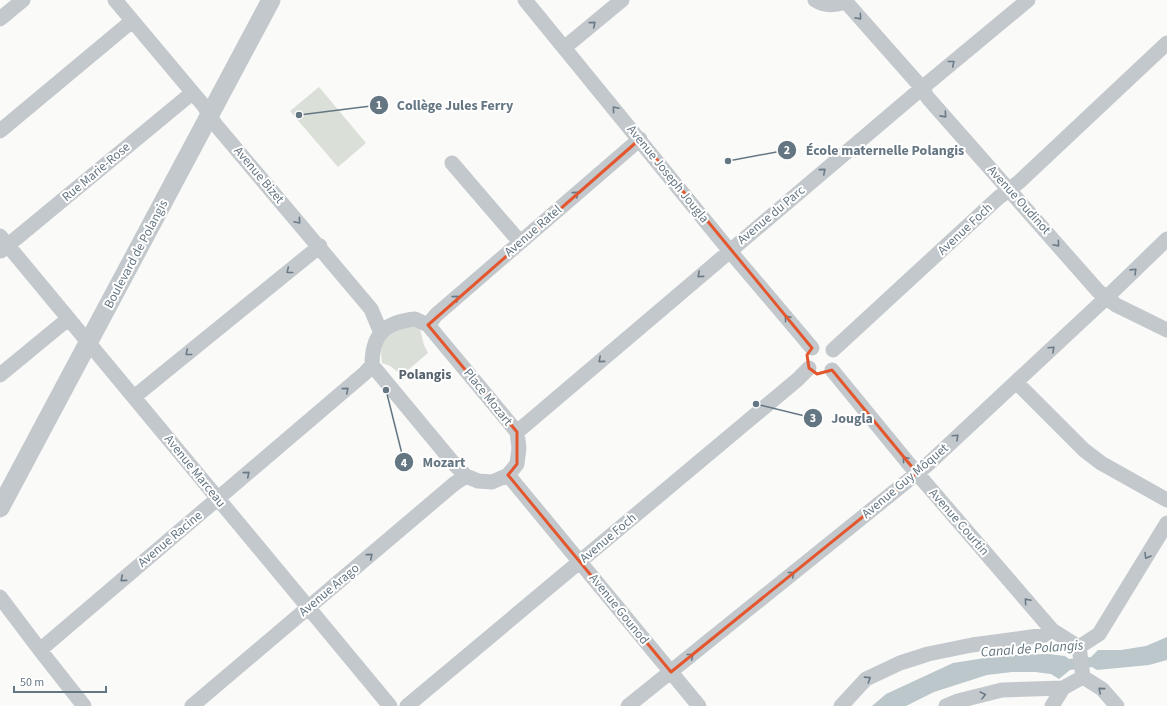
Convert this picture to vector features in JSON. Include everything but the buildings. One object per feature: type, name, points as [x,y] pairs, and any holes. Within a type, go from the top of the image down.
[{"type":"street","points":[[0,19],[23,0]]},
{"type":"street","name":"Avenue Bizet","points":[[115,0],[371,309],[381,333]]},
{"type":"street","name":"Boulevard de Polangis","points":[[0,508],[271,0]]},
{"type":"street","name":"Avenue Joseph Jougla","points":[[525,0],[812,348]]},
{"type":"street","points":[[564,48],[622,0]]},
{"type":"street","name":"Avenue Oudinot","points":[[815,0],[822,4],[835,5],[846,2],[922,88],[928,98],[1106,298],[1116,305],[1167,330]]},
{"type":"street","name":"Avenue du Parc","points":[[517,432],[730,250],[1028,0]]},
{"type":"street","points":[[0,131],[132,21]]},
{"type":"street","name":"Avenue Foch","points":[[833,350],[1009,190],[1167,43]]},
{"type":"street","name":"Rue Marie-Rose","points":[[2,244],[192,93]]},
{"type":"street","name":"Avenue Ratel","points":[[428,325],[436,315],[640,139]]},
{"type":"street","points":[[452,163],[520,242]]},
{"type":"street","name":"Avenue Guy Môquet","points":[[628,706],[917,473],[1106,298],[1167,239]]},
{"type":"street","name":"Avenue Marceau","points":[[2,244],[89,343],[390,706]]},
{"type":"street","points":[[134,397],[320,246]]},
{"type":"street","points":[[0,375],[68,319]]},
{"type":"street","points":[[428,325],[415,319],[393,323],[381,333],[376,342],[372,353],[372,365],[466,476],[478,481],[492,482],[508,475]]},
{"type":"street","name":"Place Mozart","points":[[428,325],[517,432],[519,448],[517,464],[508,475]]},
{"type":"street","points":[[818,344],[827,345],[833,350],[836,356],[836,364],[832,370],[825,374],[817,374],[809,368],[806,362],[807,355],[812,348],[818,344]]},
{"type":"street","name":"Avenue Racine","points":[[40,650],[365,373],[372,365]]},
{"type":"street","name":"Avenue Foch","points":[[407,706],[797,380],[809,368]]},
{"type":"street","name":"Avenue Courtin","points":[[832,370],[917,473],[1052,630],[1079,647]]},
{"type":"street","points":[[1016,382],[1084,450],[1101,463],[1167,500]]},
{"type":"street","name":"Avenue Gounod","points":[[508,475],[699,706]]},
{"type":"street","name":"Avenue Arago","points":[[192,706],[454,484],[466,476]]},
{"type":"street","points":[[1083,677],[1079,647],[1099,634],[1167,522]]},
{"type":"street","points":[[0,597],[84,706]]},
{"type":"street","points":[[841,706],[866,678],[900,663],[928,654],[972,645],[1045,635],[1052,630]]},
{"type":"street","points":[[946,706],[958,701],[1002,690],[1063,688],[1083,677]]},
{"type":"street","points":[[1083,677],[1102,689],[1117,706]]},
{"type":"street","points":[[1052,706],[1063,688]]},
{"type":"highlighted area","points":[[640,139],[812,348],[807,355],[809,368],[817,374],[832,370],[917,473],[671,672],[508,475],[517,464],[517,432],[428,325]]},
{"type":"shaded area","points":[[319,87],[366,143],[338,167],[290,111]]},
{"type":"shaded area","points":[[414,326],[420,329],[424,345],[428,353],[402,375],[390,366],[382,363],[382,346],[391,330]]},
{"type":"shaded area","points":[[1167,637],[1167,660],[1149,665],[1097,670],[1092,667],[1070,670],[1059,679],[1051,674],[1035,672],[1012,672],[987,675],[934,692],[906,706],[872,706],[886,694],[953,663],[1004,655],[1048,654],[1065,656],[1069,659],[1091,657],[1098,650],[1121,650],[1146,646]]},
{"type":"place","name":"Collège Jules Ferry","points":[[299,115]]},
{"type":"place","name":"École maternelle Polangis","points":[[728,161]]},
{"type":"place","name":"Mozart","points":[[386,390]]},
{"type":"place","name":"Jougla","points":[[756,404]]},
{"type":"district","name":"Polangis","points":[[425,375]]},
{"type":"water label","name":"Canal de Polangis","points":[[1032,649]]}]
